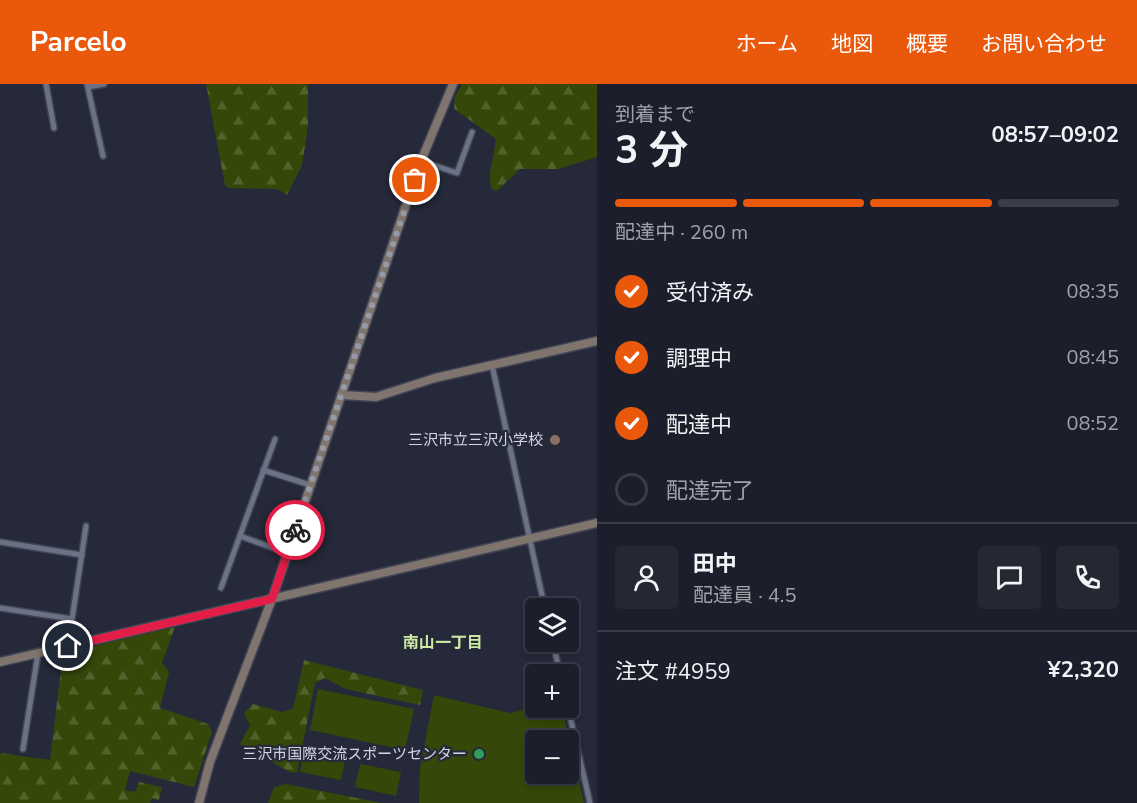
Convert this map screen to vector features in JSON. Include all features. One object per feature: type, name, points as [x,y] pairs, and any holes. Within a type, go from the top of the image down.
[{"type":"street","points":[[46,84],[54,128]]},
{"type":"street","points":[[103,156],[87,86],[104,84]]},
{"type":"street","points":[[199,803],[210,762],[272,599],[421,161],[453,84]]},
{"type":"street","points":[[421,161],[457,173],[472,132]]},
{"type":"street","points":[[341,395],[376,397],[435,378],[597,341]]},
{"type":"street","points":[[492,365],[543,598]]},
{"type":"street","points":[[221,588],[274,439]]},
{"type":"street","points":[[263,470],[310,485]]},
{"type":"street","points":[[0,662],[597,523]]},
{"type":"street","points":[[68,646],[86,526]]},
{"type":"street","points":[[240,537],[287,553]]},
{"type":"street","points":[[0,542],[82,555]]},
{"type":"street","points":[[0,608],[72,619]]},
{"type":"street","points":[[23,749],[38,653]]},
{"type":"street","points":[[570,718],[590,803]]},
{"type":"green space","points":[[206,84],[308,84],[308,126],[302,165],[287,195],[277,189],[228,188],[225,185]]},
{"type":"green space","points":[[462,84],[597,84],[597,157],[558,169],[520,169],[497,191],[493,190],[490,172],[495,138],[454,109],[455,97]]},
{"type":"green space","points":[[175,627],[162,663],[169,672],[160,708],[208,724],[212,732],[194,787],[130,771],[125,790],[135,792],[139,782],[162,787],[159,800],[152,798],[150,803],[0,803],[0,753],[50,760],[63,653]]},
{"type":"green space","points":[[304,660],[423,690],[420,705],[346,689],[325,678],[315,683],[297,773],[290,772],[240,744],[250,725],[244,713],[253,704],[282,712],[293,709]]},
{"type":"green space","points":[[318,689],[414,709],[405,750],[310,730]]},
{"type":"green space","name":"三沢市国際交流スポーツセンター","points":[[434,695],[510,713],[525,709],[525,718],[564,718],[567,730],[525,730],[525,784],[579,784],[579,781],[584,803],[419,803],[420,768]]},
{"type":"green space","points":[[304,753],[345,761],[341,780],[300,772]]},
{"type":"green space","points":[[360,764],[401,772],[396,796],[355,787]]},
{"type":"green space","points":[[286,784],[382,803],[268,803],[274,787]]},
{"type":"way so far","points":[[295,530],[415,180]]},
{"type":"place","name":"三沢市立三沢小学校","points":[[555,440]]},
{"type":"place","name":"三沢市国際交流スポーツセンター","points":[[479,754]]},
{"type":"district","name":"南山一丁目","points":[[443,643]]},
{"type":"route","points":[[68,646],[272,599],[295,530]]}]
